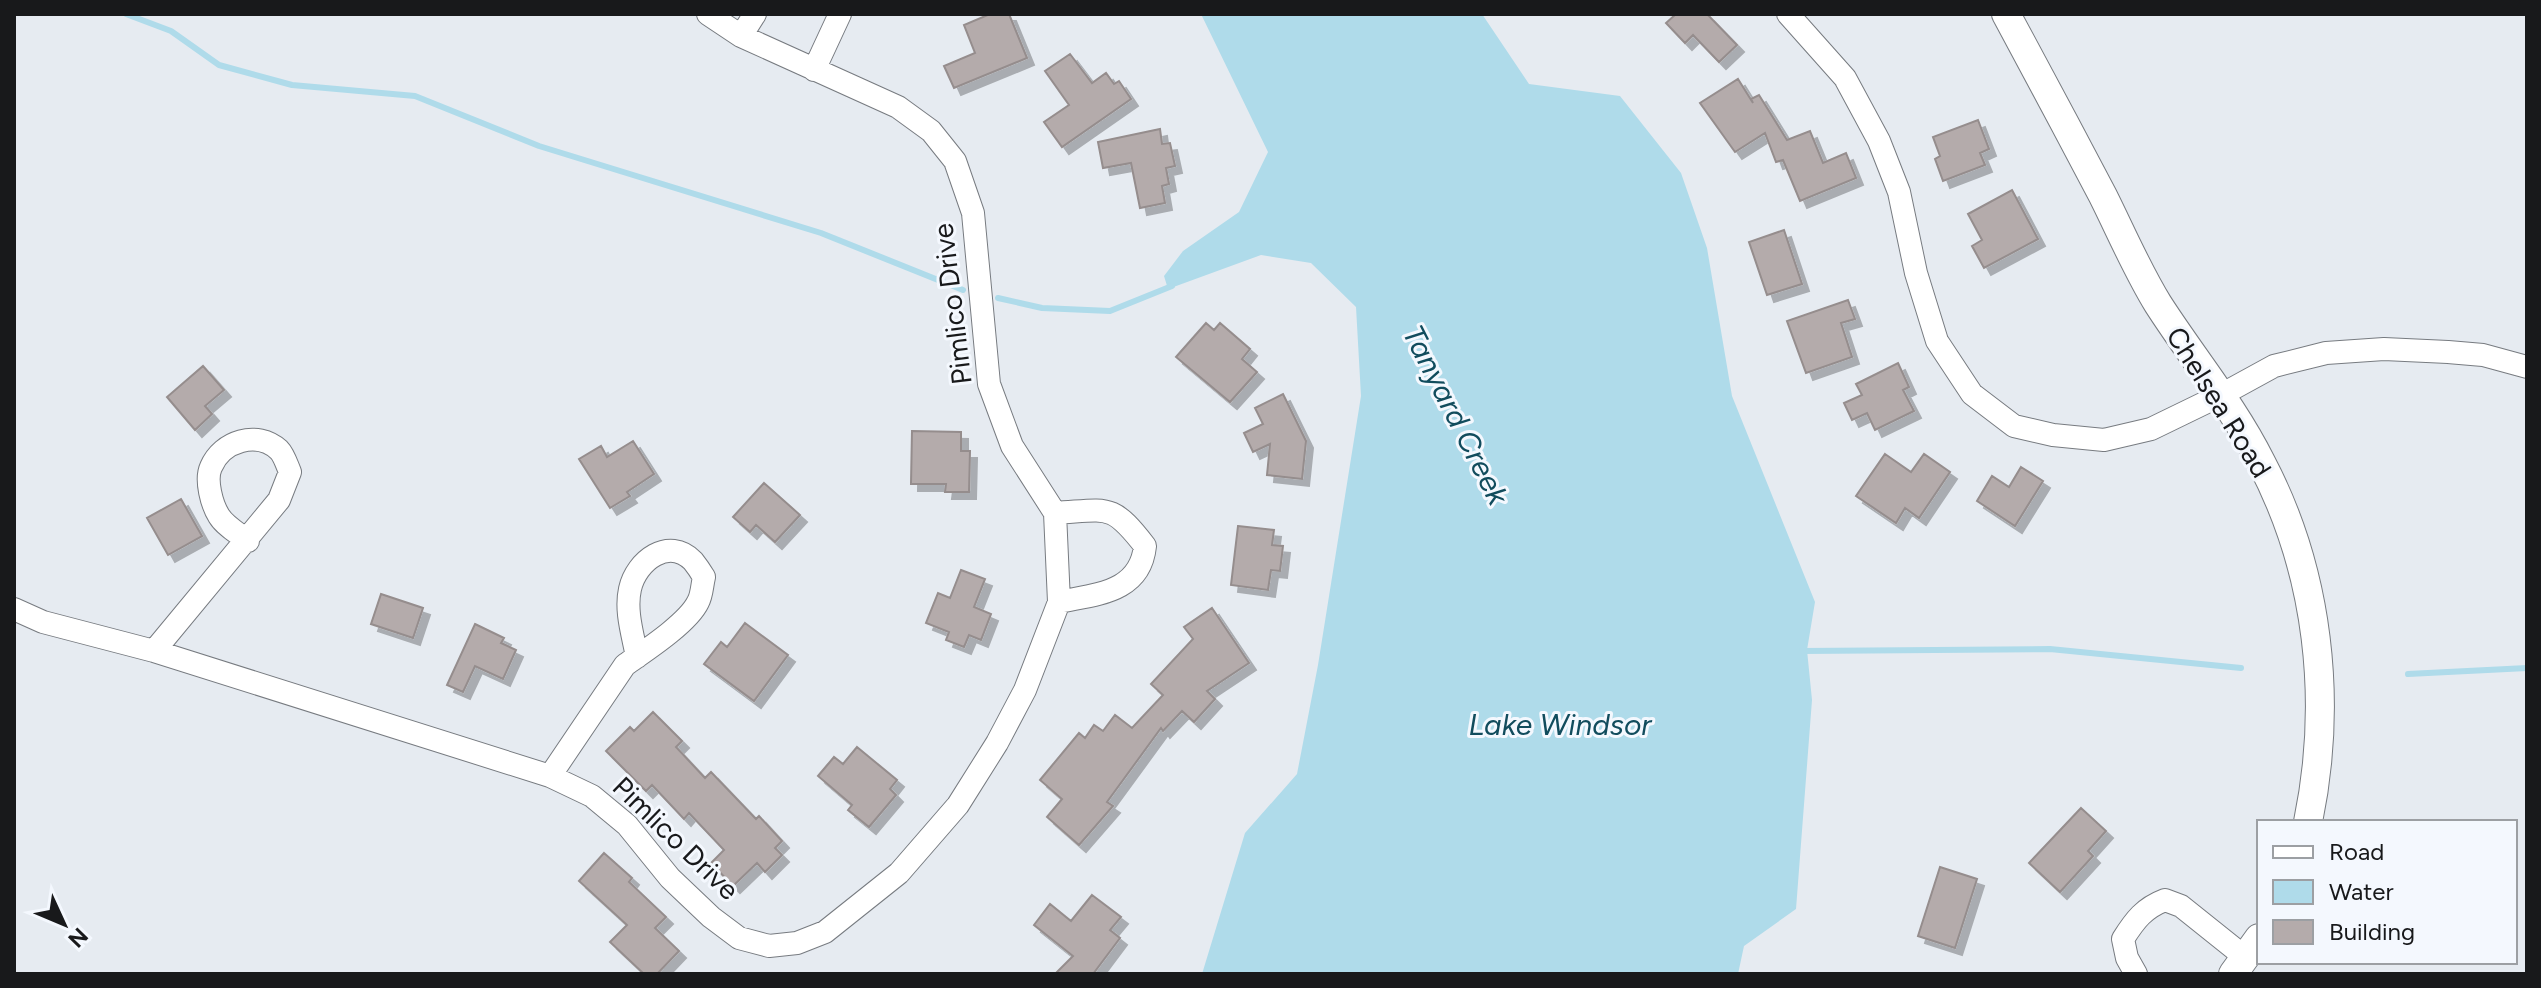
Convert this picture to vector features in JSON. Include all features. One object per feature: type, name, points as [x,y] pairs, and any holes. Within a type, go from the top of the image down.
[{"type":"street","name":"Pimlico Drive","points":[[14,609],[43,622],[154,651],[550,776],[592,796],[627,825],[670,878],[711,917],[739,938],[769,946],[797,943],[825,932],[899,873],[958,805],[997,743],[1025,690],[1059,602],[1055,513],[1012,446],[989,384],[973,213],[955,161],[931,131],[898,107],[741,36],[708,14]]},
{"type":"street","points":[[741,36],[755,14]]},
{"type":"street","points":[[814,70],[840,14]]},
{"type":"street","points":[[1788,14],[1845,78],[1879,141],[1899,192],[1916,273],[1937,341],[1972,394],[2014,426],[2053,435],[2104,440],[2151,429],[2274,366],[2326,353],[2384,349],[2448,352],[2483,355],[2527,367]]},
{"type":"street","name":"Chelsea Road","points":[[2006,14],[2157,303],[2221,395],[2262,462],[2297,548],[2315,620],[2321,713],[2316,782],[2308,820]]},
{"type":"street","points":[[154,651],[248,541],[279,500],[290,472],[281,452],[266,441],[247,438],[226,448],[209,469],[210,491],[219,517],[248,541]]},
{"type":"street","points":[[1055,513],[1105,510],[1121,517],[1145,546],[1143,561],[1127,582],[1113,591],[1059,602]]},
{"type":"street","points":[[550,776],[625,665],[637,657],[672,630],[698,603],[704,577],[692,559],[673,550],[653,554],[640,567],[630,588],[629,614],[637,657]]},
{"type":"street","points":[[2136,974],[2127,958],[2123,939],[2133,922],[2148,907],[2165,900],[2181,906],[2246,957]]},
{"type":"water","name":"Lake Windsor","points":[[1201,14],[1482,14],[1529,84],[1620,96],[1681,173],[1707,248],[1732,396],[1815,602],[1807,650],[1812,700],[1796,909],[1744,946],[1738,974],[1202,974],[1245,833],[1297,774],[1318,665],[1361,396],[1356,307],[1311,263],[1261,255],[1168,289],[1164,276],[1183,251],[1239,212],[1268,152]]},
{"type":"building","points":[[990,14],[1009,14],[1027,58],[954,88],[944,66],[975,53],[964,25]]},
{"type":"building","points":[[1676,14],[1707,14],[1737,45],[1719,62],[1693,35],[1685,43],[1666,23]]},
{"type":"building","points":[[1070,54],[1092,83],[1106,73],[1114,84],[1119,81],[1131,99],[1062,147],[1044,122],[1069,105],[1045,71]]},
{"type":"building","points":[[1738,79],[1753,103],[1751,99],[1759,95],[1787,140],[1810,131],[1823,163],[1846,153],[1856,178],[1800,201],[1783,160],[1776,162],[1765,133],[1735,152],[1700,103]]},
{"type":"building","points":[[1978,120],[1989,149],[1980,153],[1985,165],[1943,181],[1935,159],[1940,156],[1933,137]]},
{"type":"building","points":[[1160,129],[1162,144],[1170,143],[1175,166],[1166,168],[1169,184],[1162,186],[1165,203],[1140,208],[1131,163],[1103,168],[1098,142]]},
{"type":"building","points":[[2012,190],[2038,239],[1984,268],[1972,246],[1982,240],[1968,214]]},
{"type":"building","points":[[1784,230],[1802,284],[1767,295],[1749,242]]},
{"type":"building","points":[[1848,300],[1855,319],[1841,323],[1852,357],[1806,373],[1787,321]]},
{"type":"building","points":[[1206,323],[1214,330],[1220,323],[1250,349],[1242,359],[1257,372],[1230,402],[1176,357]]},
{"type":"building","points":[[1898,363],[1909,387],[1903,390],[1914,411],[1875,430],[1867,413],[1852,420],[1844,403],[1862,395],[1856,384]]},
{"type":"building","points":[[203,366],[224,390],[205,406],[212,414],[195,430],[167,397]]},
{"type":"building","points":[[1283,394],[1306,441],[1302,479],[1267,475],[1270,444],[1253,452],[1244,433],[1263,424],[1255,408]]},
{"type":"building","points":[[912,431],[961,432],[961,451],[970,451],[969,492],[945,492],[946,484],[911,484]]},
{"type":"building","points":[[633,441],[654,474],[627,492],[630,496],[610,508],[579,459],[601,446],[607,457]]},
{"type":"building","points":[[1885,454],[1911,472],[1924,454],[1950,472],[1919,518],[1905,508],[1896,523],[1856,496]]},
{"type":"building","points":[[2021,467],[2043,481],[2015,526],[1977,501],[1992,476],[2009,487]]},
{"type":"building","points":[[764,483],[800,515],[775,542],[756,525],[750,532],[733,517]]},
{"type":"building","points":[[181,499],[202,536],[168,555],[147,518]]},
{"type":"building","points":[[1238,526],[1274,530],[1272,545],[1283,546],[1280,571],[1271,570],[1268,590],[1231,585]]},
{"type":"building","points":[[961,570],[985,579],[974,607],[991,614],[981,640],[969,635],[964,647],[946,640],[949,632],[926,623],[938,593],[950,598]]},
{"type":"building","points":[[381,594],[423,608],[413,638],[371,624]]},
{"type":"building","points":[[1212,608],[1249,663],[1207,691],[1215,699],[1194,722],[1182,711],[1163,731],[1161,728],[1107,802],[1113,806],[1079,845],[1047,817],[1062,799],[1040,780],[1079,733],[1085,738],[1094,725],[1103,731],[1115,715],[1132,728],[1163,695],[1151,684],[1193,639],[1184,627]]},
{"type":"building","points":[[745,623],[788,655],[754,701],[704,664],[721,642],[727,647]]},
{"type":"building","points":[[475,624],[504,638],[501,643],[516,650],[503,679],[475,666],[463,692],[447,685]]},
{"type":"building","points":[[653,712],[682,741],[676,747],[705,778],[711,772],[782,841],[775,848],[782,855],[765,872],[757,863],[733,886],[711,863],[724,850],[689,813],[684,819],[652,785],[646,791],[606,751],[630,727],[634,731]]},
{"type":"building","points":[[857,747],[897,780],[890,789],[896,795],[869,827],[848,810],[852,805],[818,776],[834,757],[843,764]]},
{"type":"building","points":[[2081,808],[2106,831],[2088,851],[2093,856],[2060,892],[2029,863]]},
{"type":"building","points":[[604,853],[632,878],[629,882],[666,917],[655,928],[679,951],[657,974],[644,974],[610,942],[627,925],[579,881]]},
{"type":"building","points":[[1940,867],[1977,879],[1955,948],[1918,936]]},
{"type":"building","points":[[1092,895],[1121,917],[1110,930],[1120,938],[1093,974],[1055,974],[1073,956],[1034,925],[1050,904],[1071,921]]},
{"type":"waterway","points":[[126,14],[171,31],[219,65],[292,85],[415,96],[539,146],[821,233],[963,290]]},
{"type":"waterway","points":[[998,298],[1042,308],[1110,311],[1172,286]]},
{"type":"waterway","points":[[1802,651],[2050,649],[2241,668]]},
{"type":"waterway","points":[[2408,674],[2527,668]]},
{"type":"water label","name":"Tanyard Creek","points":[[1456,415]]}]
